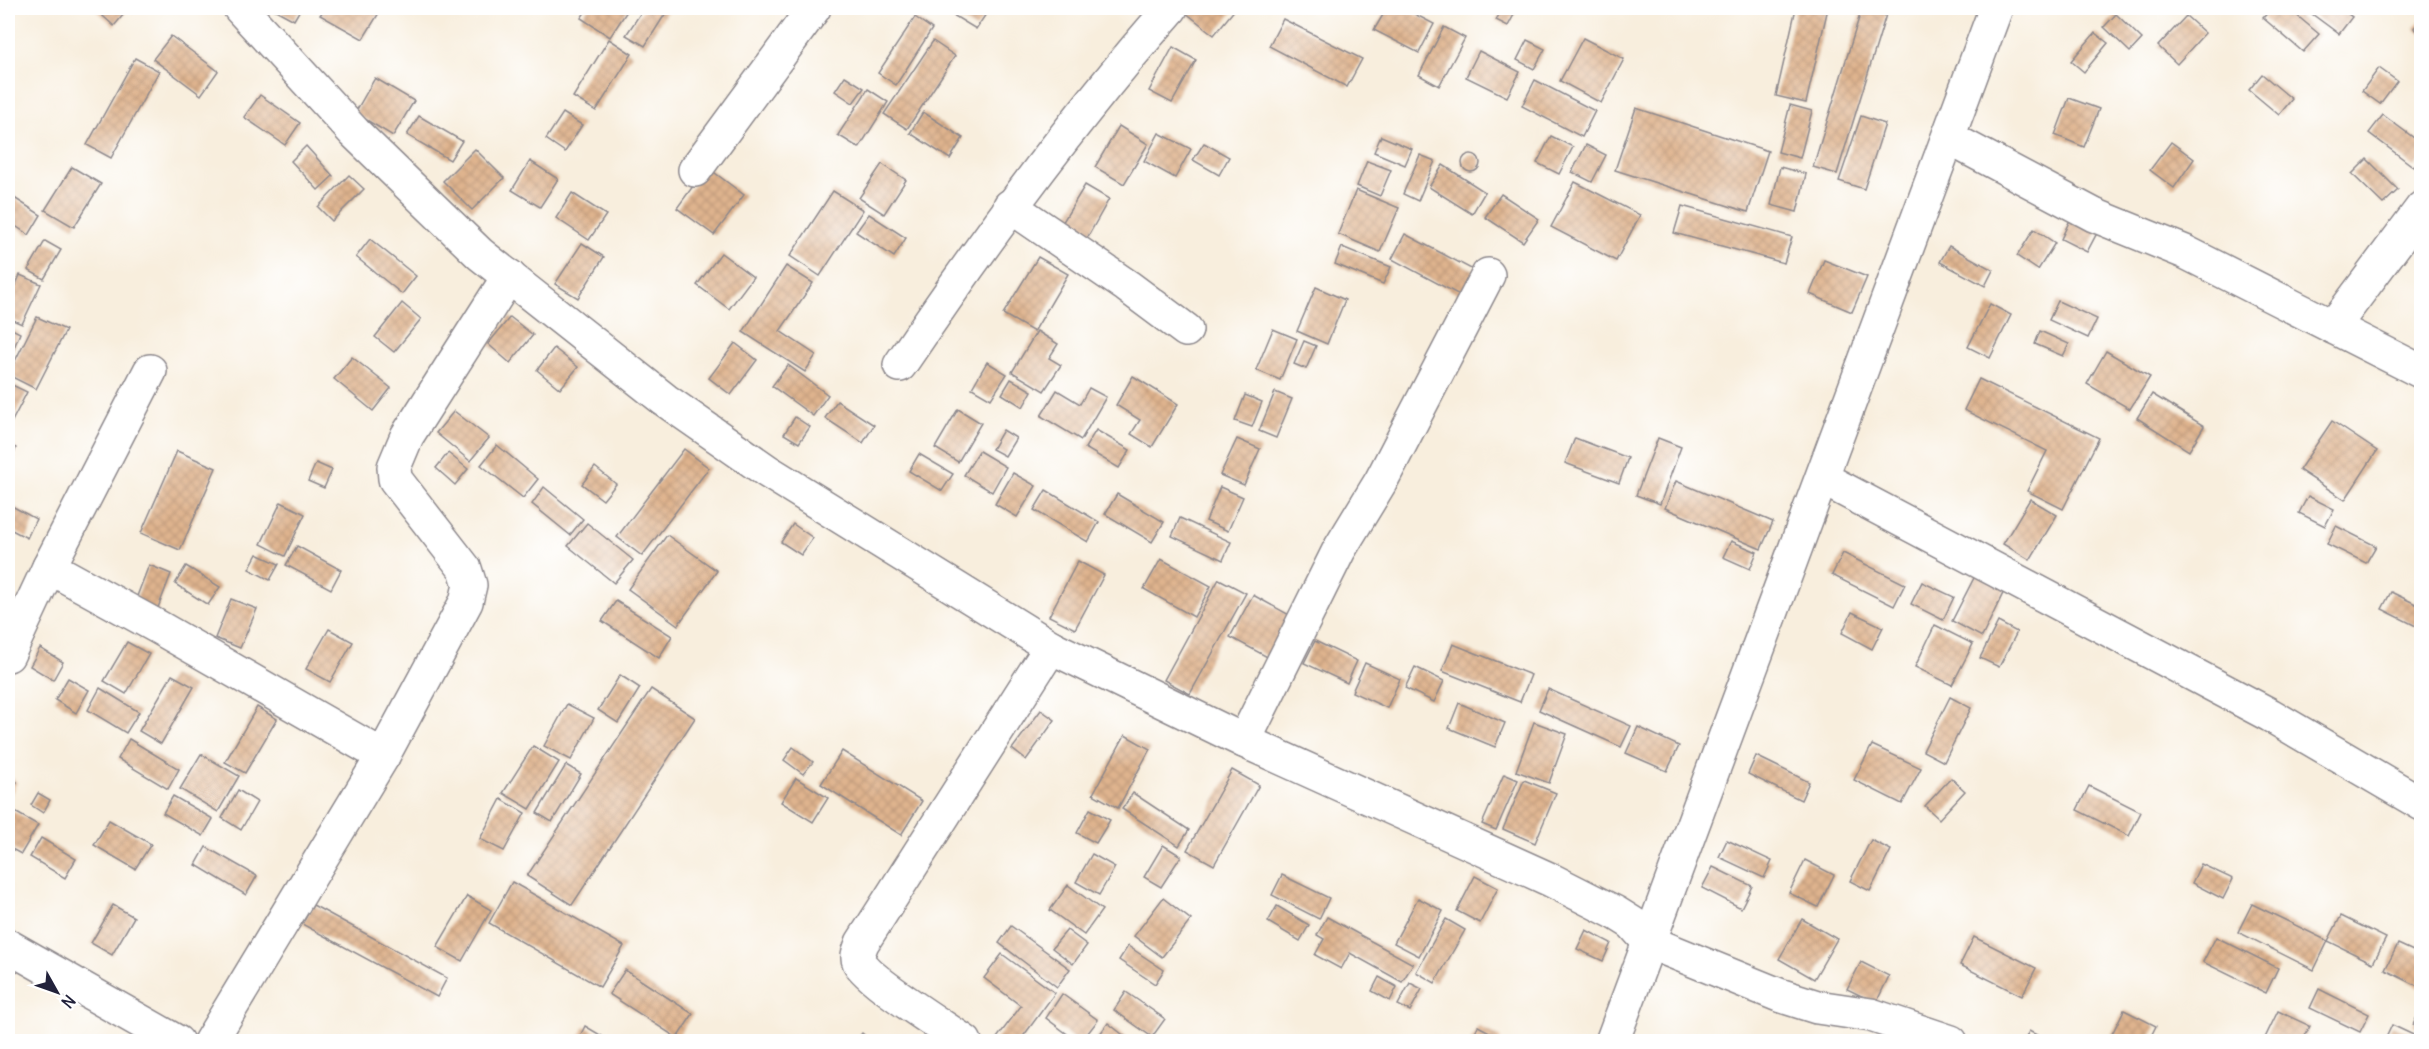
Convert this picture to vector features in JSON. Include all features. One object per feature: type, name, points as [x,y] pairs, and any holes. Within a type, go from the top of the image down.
[{"type":"street","points":[[240,8],[355,133],[480,254],[665,400],[766,471],[1051,647],[1244,741],[1551,880],[1632,923],[1649,942],[1779,995],[1818,1007],[1871,1015],[1951,1041]]},
{"type":"street","points":[[695,170],[814,8]]},
{"type":"street","points":[[900,365],[1010,206],[1114,71],[1170,8]]},
{"type":"street","points":[[1612,1041],[1996,8]]},
{"type":"street","points":[[1949,138],[2094,215],[2185,252],[2421,372]]},
{"type":"street","points":[[1010,206],[1127,286],[1186,330]]},
{"type":"street","points":[[2333,327],[2421,208]]},
{"type":"street","points":[[1244,741],[1339,550],[1381,481],[1488,275]]},
{"type":"street","points":[[210,1041],[383,756],[466,602],[470,585],[465,569],[395,479],[394,467],[407,436],[509,276]]},
{"type":"street","points":[[8,655],[49,567],[150,371]]},
{"type":"street","points":[[1822,478],[2270,716],[2421,804]]},
{"type":"street","points":[[49,567],[168,632],[383,756]]},
{"type":"street","points":[[965,1041],[865,970],[858,958],[859,952],[1051,647]]},
{"type":"street","points":[[8,946],[132,1031],[177,1041]]},
{"type":"building","points":[[94,8],[129,8],[114,26]]},
{"type":"building","points":[[272,8],[301,8],[294,20]]},
{"type":"building","points":[[325,8],[382,8],[363,39],[320,15]]},
{"type":"building","points":[[588,8],[629,8],[610,37],[581,18]]},
{"type":"building","points":[[644,8],[669,8],[645,46],[626,35]]},
{"type":"building","points":[[951,8],[990,8],[976,29],[948,12]]},
{"type":"building","points":[[1180,8],[1236,8],[1214,35]]},
{"type":"building","points":[[1387,8],[1403,8],[1434,24],[1419,53],[1374,30]]},
{"type":"building","points":[[1503,8],[1517,9],[1508,26],[1496,20]]},
{"type":"building","points":[[1796,8],[1828,8],[1806,103],[1776,96]]},
{"type":"building","points":[[1862,8],[1888,8],[1837,174],[1813,167]]},
{"type":"building","points":[[2272,8],[2288,8],[2319,34],[2303,52],[2263,18]]},
{"type":"building","points":[[2304,8],[2340,8],[2352,17],[2339,34]]},
{"type":"building","points":[[2116,14],[2142,39],[2130,52],[2104,27]]},
{"type":"building","points":[[2186,16],[2205,33],[2177,64],[2158,46]]},
{"type":"building","points":[[915,17],[932,29],[896,85],[878,73]]},
{"type":"building","points":[[1283,19],[1362,59],[1347,87],[1269,46]]},
{"type":"building","points":[[2422,19],[2422,35],[2414,28]]},
{"type":"building","points":[[1444,27],[1465,38],[1439,86],[1419,75]]},
{"type":"building","points":[[2095,33],[2108,43],[2084,72],[2071,61]]},
{"type":"building","points":[[171,36],[218,71],[201,95],[153,59]]},
{"type":"building","points":[[1583,38],[1624,59],[1601,103],[1560,81]]},
{"type":"building","points":[[609,39],[632,54],[596,111],[573,97]]},
{"type":"building","points":[[1527,40],[1545,49],[1534,69],[1517,60]]},
{"type":"building","points":[[933,41],[955,56],[907,129],[884,114]]},
{"type":"building","points":[[1173,47],[1196,60],[1172,103],[1149,91]]},
{"type":"building","points":[[1479,51],[1520,72],[1507,97],[1466,77]]},
{"type":"building","points":[[135,58],[159,71],[111,158],[87,145]]},
{"type":"building","points":[[2379,68],[2397,81],[2380,104],[2362,91]]},
{"type":"building","points":[[2262,74],[2292,99],[2279,115],[2249,90]]},
{"type":"building","points":[[845,76],[864,88],[853,103],[835,91]]},
{"type":"building","points":[[375,78],[414,101],[393,136],[355,113]]},
{"type":"building","points":[[1535,80],[1595,111],[1582,137],[1522,106]]},
{"type":"building","points":[[868,89],[888,102],[859,148],[838,135]]},
{"type":"building","points":[[260,95],[300,123],[285,145],[244,117]]},
{"type":"building","points":[[2069,98],[2099,109],[2084,147],[2055,135]]},
{"type":"building","points":[[1790,105],[1812,111],[1800,158],[1778,152]]},
{"type":"building","points":[[1636,108],[1768,151],[1748,212],[1615,170]]},
{"type":"building","points":[[923,112],[963,138],[950,159],[910,133]]},
{"type":"building","points":[[563,113],[582,125],[565,152],[546,139]]},
{"type":"building","points":[[2383,115],[2422,144],[2422,158],[2414,167],[2369,133]]},
{"type":"building","points":[[419,116],[462,141],[450,160],[407,135]]},
{"type":"building","points":[[1861,116],[1885,124],[1864,189],[1839,181]]},
{"type":"building","points":[[1119,126],[1148,144],[1124,184],[1095,167]]},
{"type":"building","points":[[1159,133],[1191,149],[1175,178],[1144,161]]},
{"type":"building","points":[[1381,136],[1412,149],[1405,165],[1374,152]]},
{"type":"building","points":[[1551,136],[1573,147],[1559,174],[1537,163]]},
{"type":"building","points":[[2171,142],[2194,159],[2174,188],[2150,170]]},
{"type":"building","points":[[1204,143],[1229,157],[1219,175],[1193,160]]},
{"type":"building","points":[[1586,145],[1606,155],[1592,182],[1572,172]]},
{"type":"building","points":[[306,146],[333,176],[318,190],[291,161]]},
{"type":"building","points":[[475,149],[504,178],[472,210],[443,181]]},
{"type":"building","points":[[1471,154],[1477,157],[1480,163],[1477,169],[1471,172],[1465,169],[1462,163],[1465,157]]},
{"type":"building","points":[[1420,155],[1435,161],[1418,201],[1403,194]]},
{"type":"building","points":[[2367,159],[2398,190],[2383,204],[2352,174]]},
{"type":"building","points":[[530,161],[558,179],[540,207],[512,190]]},
{"type":"building","points":[[1367,161],[1391,170],[1380,196],[1357,186]]},
{"type":"building","points":[[882,164],[906,180],[884,214],[859,198]]},
{"type":"building","points":[[1443,165],[1485,192],[1472,214],[1429,187]]},
{"type":"building","points":[[72,167],[101,184],[74,227],[45,210]]},
{"type":"building","points":[[707,167],[744,195],[714,235],[677,208]]},
{"type":"building","points":[[1780,167],[1806,174],[1797,212],[1771,205]]},
{"type":"building","points":[[349,175],[364,189],[332,221],[318,207]]},
{"type":"building","points":[[1575,182],[1640,215],[1616,261],[1551,227]]},
{"type":"building","points":[[1085,185],[1109,199],[1086,240],[1061,225]]},
{"type":"building","points":[[1356,190],[1399,208],[1380,252],[1338,234]]},
{"type":"building","points":[[833,191],[863,210],[820,276],[790,256]]},
{"type":"building","points":[[572,193],[606,215],[589,240],[556,218]]},
{"type":"building","points":[[8,194],[41,215],[29,235],[8,221]]},
{"type":"building","points":[[1501,194],[1539,219],[1523,242],[1485,217]]},
{"type":"building","points":[[1682,206],[1792,237],[1784,263],[1674,233]]},
{"type":"building","points":[[869,214],[906,238],[894,257],[856,232]]},
{"type":"building","points":[[2071,218],[2098,231],[2087,252],[2061,239]]},
{"type":"building","points":[[2034,229],[2055,243],[2038,270],[2017,256]]},
{"type":"building","points":[[1405,234],[1479,273],[1465,298],[1392,259]]},
{"type":"building","points":[[370,239],[416,276],[402,294],[356,257]]},
{"type":"building","points":[[45,241],[61,250],[44,279],[28,270]]},
{"type":"building","points":[[582,243],[604,257],[578,298],[555,284]]},
{"type":"building","points":[[1949,246],[1993,270],[1985,286],[1940,262]]},
{"type":"building","points":[[1342,247],[1391,267],[1383,284],[1335,264]]},
{"type":"building","points":[[721,253],[753,277],[729,309],[697,285]]},
{"type":"building","points":[[1038,257],[1068,274],[1034,332],[1003,314]]},
{"type":"building","points":[[1824,260],[1867,277],[1852,312],[1810,294]]},
{"type":"building","points":[[786,266],[813,283],[780,331],[816,355],[805,372],[743,332]]},
{"type":"building","points":[[20,275],[41,284],[22,324],[8,318],[8,303]]},
{"type":"building","points":[[1316,287],[1345,300],[1327,344],[1297,331]]},
{"type":"building","points":[[2058,301],[2097,319],[2088,338],[2049,320]]},
{"type":"building","points":[[402,303],[421,319],[394,352],[375,337]]},
{"type":"building","points":[[1990,304],[2011,315],[1990,358],[1968,347]]},
{"type":"building","points":[[37,317],[66,330],[36,389],[8,375]]},
{"type":"building","points":[[510,317],[533,335],[510,363],[488,344]]},
{"type":"building","points":[[8,327],[20,333],[8,362]]},
{"type":"building","points":[[1273,329],[1297,339],[1280,380],[1256,370]]},
{"type":"building","points":[[1037,331],[1058,344],[1049,358],[1061,365],[1044,391],[1012,372]]},
{"type":"building","points":[[2040,331],[2069,344],[2063,356],[2035,344]]},
{"type":"building","points":[[1304,341],[1316,346],[1306,369],[1294,364]]},
{"type":"building","points":[[735,343],[757,360],[731,395],[709,378]]},
{"type":"building","points":[[554,348],[578,367],[560,389],[537,370]]},
{"type":"building","points":[[2106,351],[2150,377],[2130,409],[2087,384]]},
{"type":"building","points":[[352,357],[391,388],[373,411],[334,379]]},
{"type":"building","points":[[987,362],[1007,374],[991,399],[972,388]]},
{"type":"building","points":[[788,365],[828,395],[813,416],[772,386]]},
{"type":"building","points":[[1133,376],[1178,404],[1152,447],[1131,434],[1140,420],[1116,405]]},
{"type":"building","points":[[1011,379],[1032,391],[1023,407],[1002,394]]},
{"type":"building","points":[[1979,379],[2099,438],[2063,509],[2027,491],[2047,451],[1964,410]]},
{"type":"building","points":[[8,383],[27,392],[8,429]]},
{"type":"building","points":[[1089,388],[1106,397],[1081,440],[1041,416],[1057,390],[1080,404]]},
{"type":"building","points":[[1275,392],[1292,399],[1276,438],[1259,431]]},
{"type":"building","points":[[2152,394],[2204,426],[2189,451],[2137,418]]},
{"type":"building","points":[[1245,395],[1262,402],[1252,427],[1235,421]]},
{"type":"building","points":[[837,401],[874,425],[863,443],[825,418]]},
{"type":"building","points":[[958,409],[981,423],[958,462],[935,448]]},
{"type":"building","points":[[454,411],[489,438],[470,461],[436,433]]},
{"type":"building","points":[[795,417],[810,427],[799,443],[784,434]]},
{"type":"building","points":[[2332,421],[2377,451],[2345,500],[2299,470]]},
{"type":"building","points":[[1003,430],[1016,438],[1005,456],[992,449]]},
{"type":"building","points":[[1096,430],[1130,450],[1119,468],[1085,448]]},
{"type":"building","points":[[1575,438],[1628,458],[1619,483],[1565,463]]},
{"type":"building","points":[[1658,438],[1681,447],[1660,504],[1636,495]]},
{"type":"building","points":[[1237,439],[1260,449],[1244,485],[1220,475]]},
{"type":"building","points":[[8,444],[16,448],[8,467]]},
{"type":"building","points":[[497,445],[538,479],[523,498],[481,465]]},
{"type":"building","points":[[684,449],[709,468],[642,556],[617,537]]},
{"type":"building","points":[[177,451],[216,468],[180,550],[141,533]]},
{"type":"building","points":[[979,451],[1006,467],[992,492],[964,475]]},
{"type":"building","points":[[448,453],[468,469],[455,485],[436,468]]},
{"type":"building","points":[[919,454],[953,474],[942,491],[909,471]]},
{"type":"building","points":[[316,463],[332,470],[324,488],[308,481]]},
{"type":"building","points":[[595,467],[616,484],[603,500],[582,484]]},
{"type":"building","points":[[1013,473],[1036,486],[1017,517],[995,504]]},
{"type":"building","points":[[1676,481],[1773,522],[1761,549],[1665,508]]},
{"type":"building","points":[[544,487],[583,519],[570,535],[532,504]]},
{"type":"building","points":[[1220,487],[1243,497],[1228,531],[1206,521]]},
{"type":"building","points":[[1046,490],[1099,522],[1088,542],[1034,510]]},
{"type":"building","points":[[1117,494],[1164,522],[1152,542],[1105,514]]},
{"type":"building","points":[[2308,496],[2334,509],[2325,526],[2299,513]]},
{"type":"building","points":[[2030,499],[2057,515],[2030,560],[2003,544]]},
{"type":"building","points":[[281,502],[305,514],[285,556],[261,544]]},
{"type":"building","points":[[8,504],[36,519],[27,538],[8,528]]},
{"type":"building","points":[[1180,518],[1231,542],[1223,560],[1172,536]]},
{"type":"building","points":[[587,523],[633,560],[614,583],[568,546]]},
{"type":"building","points":[[793,524],[813,538],[801,555],[781,542]]},
{"type":"building","points":[[2336,526],[2376,546],[2366,563],[2327,544]]},
{"type":"building","points":[[667,535],[717,571],[678,625],[628,589]]},
{"type":"building","points":[[1731,541],[1757,552],[1750,569],[1723,557]]},
{"type":"building","points":[[297,546],[341,570],[331,589],[286,565]]},
{"type":"building","points":[[1843,553],[1905,584],[1894,606],[1832,575]]},
{"type":"building","points":[[257,554],[279,564],[270,580],[249,569]]},
{"type":"building","points":[[1161,559],[1211,586],[1194,617],[1144,589]]},
{"type":"building","points":[[1078,561],[1104,575],[1075,629],[1049,616]]},
{"type":"building","points":[[149,565],[171,574],[156,613],[134,604]]},
{"type":"building","points":[[186,566],[220,587],[208,605],[175,584]]},
{"type":"building","points":[[1977,572],[2006,587],[1982,637],[1952,621]]},
{"type":"building","points":[[1219,579],[1246,593],[1190,694],[1164,680]]},
{"type":"building","points":[[1922,582],[1954,597],[1943,620],[1911,604]]},
{"type":"building","points":[[2391,592],[2422,607],[2422,629],[2382,609]]},
{"type":"building","points":[[1253,595],[1293,617],[1271,659],[1230,637]]},
{"type":"building","points":[[231,599],[257,609],[240,648],[215,638]]},
{"type":"building","points":[[616,601],[672,636],[659,658],[602,621]]},
{"type":"building","points":[[1852,612],[1883,627],[1872,649],[1842,633]]},
{"type":"building","points":[[1998,622],[2017,632],[1999,667],[1980,658]]},
{"type":"building","points":[[1935,625],[1973,644],[1952,685],[1915,667]]},
{"type":"building","points":[[329,629],[353,642],[330,682],[306,669]]},
{"type":"building","points":[[1315,641],[1357,661],[1347,683],[1304,663]]},
{"type":"building","points":[[127,642],[149,654],[126,694],[104,681]]},
{"type":"building","points":[[1453,644],[1531,675],[1520,702],[1442,671]]},
{"type":"building","points":[[40,648],[63,662],[53,680],[30,666]]},
{"type":"building","points":[[1365,663],[1400,679],[1387,708],[1352,692]]},
{"type":"building","points":[[1415,667],[1444,681],[1434,702],[1405,688]]},
{"type":"building","points":[[172,675],[194,687],[161,744],[139,731]]},
{"type":"building","points":[[620,675],[640,688],[618,723],[598,710]]},
{"type":"building","points":[[68,678],[89,690],[76,713],[55,700]]},
{"type":"building","points":[[100,688],[139,712],[126,733],[88,710]]},
{"type":"building","points":[[651,689],[695,718],[572,905],[527,876]]},
{"type":"building","points":[[1548,689],[1631,726],[1621,747],[1539,710]]},
{"type":"building","points":[[1950,697],[1971,708],[1944,762],[1923,751]]},
{"type":"building","points":[[1459,703],[1505,723],[1495,747],[1449,728]]},
{"type":"building","points":[[567,704],[594,718],[571,760],[544,746]]},
{"type":"building","points":[[257,707],[277,719],[245,773],[225,762]]},
{"type":"building","points":[[1041,710],[1055,720],[1026,760],[1012,749]]},
{"type":"building","points":[[1534,722],[1567,734],[1549,783],[1516,771]]},
{"type":"building","points":[[1638,727],[1679,746],[1667,771],[1626,753]]},
{"type":"building","points":[[1125,735],[1150,749],[1118,808],[1093,794]]},
{"type":"building","points":[[129,739],[179,769],[168,789],[118,759]]},
{"type":"building","points":[[1872,745],[1921,768],[1902,804],[1854,780]]},
{"type":"building","points":[[533,746],[559,762],[530,809],[503,793]]},
{"type":"building","points":[[793,747],[813,762],[803,774],[784,760]]},
{"type":"building","points":[[842,751],[922,801],[901,835],[821,784]]},
{"type":"building","points":[[201,754],[239,776],[218,812],[180,789]]},
{"type":"building","points":[[1756,756],[1809,782],[1801,800],[1748,774]]},
{"type":"building","points":[[566,765],[581,774],[552,822],[537,813]]},
{"type":"building","points":[[1232,770],[1259,785],[1214,865],[1187,850]]},
{"type":"building","points":[[1504,774],[1518,780],[1496,830],[1482,824]]},
{"type":"building","points":[[8,776],[17,782],[8,799]]},
{"type":"building","points":[[796,778],[828,798],[813,822],[781,802]]},
{"type":"building","points":[[1951,778],[1965,791],[1939,819],[1925,806]]},
{"type":"building","points":[[1524,780],[1556,793],[1535,843],[1503,829]]},
{"type":"building","points":[[2089,786],[2141,812],[2129,836],[2077,810]]},
{"type":"building","points":[[238,790],[257,802],[241,830],[222,818]]},
{"type":"building","points":[[38,793],[50,800],[43,813],[31,805]]},
{"type":"building","points":[[1133,793],[1189,830],[1179,846],[1122,809]]},
{"type":"building","points":[[173,796],[213,819],[203,836],[163,813]]},
{"type":"building","points":[[501,799],[525,813],[504,851],[480,839]]},
{"type":"building","points":[[8,808],[38,825],[21,854],[8,847]]},
{"type":"building","points":[[1090,809],[1110,820],[1096,843],[1077,833]]},
{"type":"building","points":[[109,820],[151,844],[135,869],[94,845]]},
{"type":"building","points":[[41,838],[76,859],[65,878],[30,857]]},
{"type":"building","points":[[1727,840],[1772,861],[1764,878],[1719,857]]},
{"type":"building","points":[[1871,840],[1891,850],[1870,891],[1850,881]]},
{"type":"building","points":[[1163,845],[1181,856],[1161,887],[1144,877]]},
{"type":"building","points":[[206,847],[257,876],[246,895],[196,865]]},
{"type":"building","points":[[1092,854],[1115,867],[1099,895],[1076,882]]},
{"type":"building","points":[[1805,860],[1834,875],[1818,907],[1789,893]]},
{"type":"building","points":[[2201,864],[2233,879],[2223,899],[2192,883]]},
{"type":"building","points":[[1713,867],[1752,886],[1741,908],[1702,888]]},
{"type":"building","points":[[1282,875],[1329,898],[1319,919],[1272,895]]},
{"type":"building","points":[[1475,876],[1498,888],[1480,923],[1457,911]]},
{"type":"building","points":[[512,882],[624,946],[600,987],[489,923]]},
{"type":"building","points":[[1068,885],[1102,910],[1084,935],[1050,910]]},
{"type":"building","points":[[467,896],[491,910],[462,961],[437,947]]},
{"type":"building","points":[[1163,898],[1191,920],[1162,957],[1134,936]]},
{"type":"building","points":[[1418,898],[1443,911],[1419,956],[1394,943]]},
{"type":"building","points":[[2252,904],[2328,941],[2314,970],[2238,932]]},
{"type":"building","points":[[113,905],[134,917],[112,955],[91,943]]},
{"type":"building","points":[[313,905],[447,978],[437,997],[302,924]]},
{"type":"building","points":[[1277,906],[1309,925],[1300,941],[1268,922]]},
{"type":"building","points":[[2341,916],[2386,938],[2373,963],[2328,941]]},
{"type":"building","points":[[1327,917],[1413,964],[1402,982],[1350,953],[1341,969],[1315,955],[1324,939],[1317,935]]},
{"type":"building","points":[[1446,919],[1465,930],[1435,983],[1416,972]]},
{"type":"building","points":[[1802,919],[1837,939],[1814,979],[1779,959]]},
{"type":"building","points":[[1011,926],[1070,969],[1057,987],[999,943]]},
{"type":"building","points":[[1067,930],[1087,945],[1073,964],[1052,948]]},
{"type":"building","points":[[1586,930],[1611,943],[1603,961],[1577,949]]},
{"type":"building","points":[[1974,937],[2036,968],[2022,996],[1960,965]]},
{"type":"building","points":[[2216,937],[2278,968],[2266,993],[2203,962]]},
{"type":"building","points":[[2398,944],[2422,955],[2420,987],[2385,970]]},
{"type":"building","points":[[1128,946],[1164,970],[1155,984],[1119,960]]},
{"type":"building","points":[[1002,954],[1055,993],[1019,1042],[994,1042],[1021,1006],[984,978]]},
{"type":"building","points":[[1861,962],[1889,976],[1876,1003],[1847,989]]},
{"type":"building","points":[[625,970],[693,1014],[677,1038],[609,994]]},
{"type":"building","points":[[1379,977],[1397,987],[1390,1001],[1372,991]]},
{"type":"building","points":[[1410,983],[1422,989],[1410,1011],[1398,1005]]},
{"type":"building","points":[[2319,989],[2369,1014],[2360,1032],[2310,1008]]},
{"type":"building","points":[[1126,992],[1165,1019],[1152,1037],[1114,1010]]},
{"type":"building","points":[[1062,994],[1098,1020],[1081,1042],[1046,1018]]},
{"type":"building","points":[[2422,1007],[2422,1029],[2413,1025]]},
{"type":"building","points":[[2124,1010],[2156,1026],[2148,1042],[2108,1042]]},
{"type":"building","points":[[2278,1011],[2310,1026],[2302,1042],[2263,1042]]},
{"type":"building","points":[[1108,1023],[1132,1042],[1094,1042]]},
{"type":"building","points":[[2392,1025],[2422,1039],[2422,1042],[2384,1042]]},
{"type":"building","points":[[585,1026],[602,1036],[599,1042],[577,1042]]},
{"type":"building","points":[[1478,1026],[1501,1038],[1499,1042],[1470,1042]]},
{"type":"building","points":[[2029,1031],[2050,1042],[2024,1042]]},
{"type":"building","points":[[862,1033],[872,1042],[855,1042]]}]
